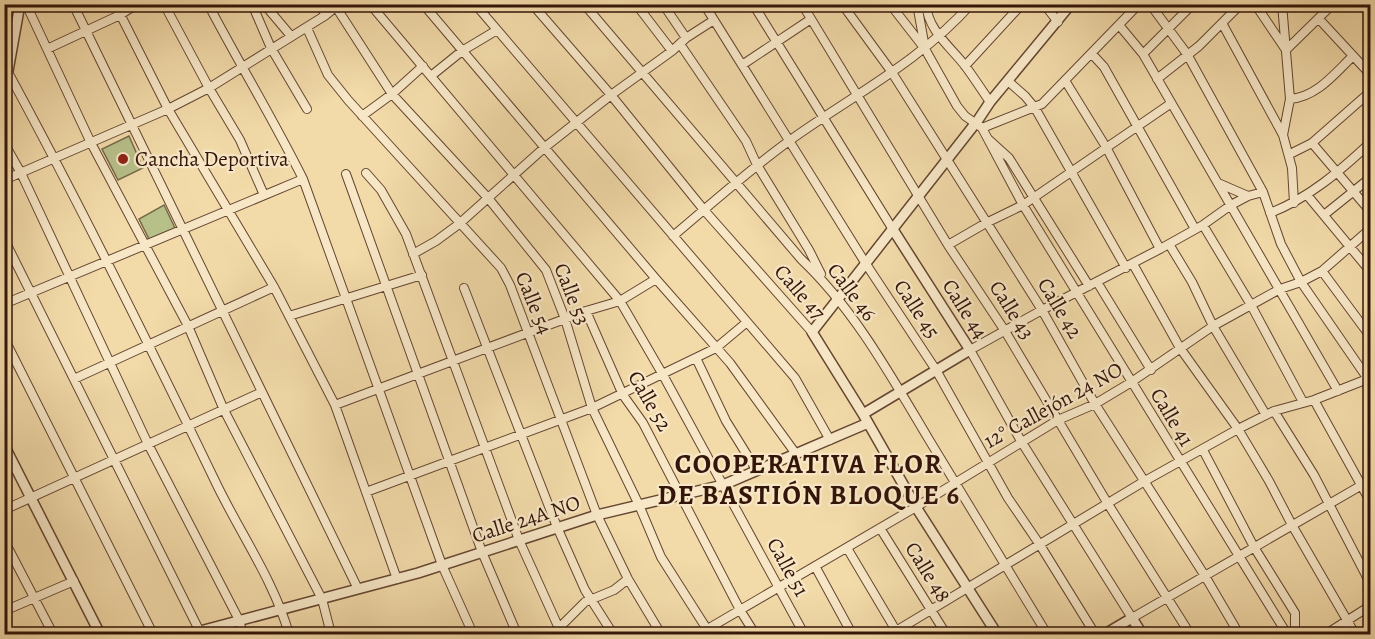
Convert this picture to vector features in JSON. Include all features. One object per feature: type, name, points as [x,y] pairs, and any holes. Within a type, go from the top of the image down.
[{"type":"street","points":[[20,4],[6,70],[56,158],[217,486],[282,610],[289,634]]},
{"type":"street","points":[[26,4],[92,143],[189,326],[224,410],[322,599],[331,634]]},
{"type":"street","points":[[73,4],[358,589]]},
{"type":"street","points":[[115,4],[168,109],[274,287],[335,405],[397,579]]},
{"type":"street","points":[[47,49],[120,15],[137,4]]},
{"type":"street","points":[[164,4],[240,140],[264,195]]},
{"type":"street","points":[[208,4],[303,179],[441,565],[473,634]]},
{"type":"street","points":[[252,4],[272,48],[307,110]]},
{"type":"street","points":[[264,4],[291,36]]},
{"type":"street","points":[[319,4],[327,15]]},
{"type":"street","name":"Calle 51","points":[[370,4],[620,301],[663,375],[804,634]]},
{"type":"street","points":[[423,4],[730,363],[796,454]]},
{"type":"street","points":[[475,4],[795,378],[830,440]]},
{"type":"street","name":"Calle 47","points":[[532,4],[611,95],[704,210],[812,332],[866,418],[916,507],[997,634]]},
{"type":"street","name":"Calle 46","points":[[584,4],[801,259],[839,299],[900,391],[1047,634]]},
{"type":"street","points":[[636,4],[672,51]]},
{"type":"street","points":[[663,4],[683,41],[746,141],[757,165],[809,250],[824,281]]},
{"type":"street","name":"Calle 45","points":[[704,4],[866,264],[936,370],[1008,498],[1095,634]]},
{"type":"street","name":"Calle 44","points":[[753,4],[970,350],[1021,441],[1142,634]]},
{"type":"street","name":"Calle 43","points":[[802,4],[948,245],[1005,330],[1108,504],[1190,634]]},
{"type":"street","name":"Calle 42","points":[[842,4],[891,71],[1042,310],[1143,483],[1239,634]]},
{"type":"street","points":[[890,4],[925,49]]},
{"type":"street","points":[[917,4],[925,49]]},
{"type":"street","points":[[926,4],[927,15],[940,37],[965,66],[990,102]]},
{"type":"street","points":[[673,236],[789,141],[925,49],[940,37],[971,4]]},
{"type":"street","points":[[965,66],[1022,4]]},
{"type":"street","points":[[1044,4],[1058,22]]},
{"type":"street","points":[[812,332],[946,160],[978,126],[990,102],[1071,4]]},
{"type":"street","points":[[978,126],[1042,104],[1066,82],[1138,4]]},
{"type":"street","points":[[847,548],[895,634],[1143,483],[1238,429],[1270,413],[1370,380],[1301,282],[1281,244],[1263,192],[1187,54],[1150,4]]},
{"type":"street","points":[[1143,54],[1193,4]]},
{"type":"street","points":[[1157,79],[1199,46],[1241,4]]},
{"type":"street","points":[[1255,4],[1287,50]]},
{"type":"street","points":[[1282,4],[1290,99],[1283,135]]},
{"type":"street","points":[[1287,50],[1333,4]]},
{"type":"street","points":[[4,180],[168,109],[209,88],[307,28],[337,6]]},
{"type":"street","name":"Calle 53","points":[[337,6],[392,94],[488,198],[546,270],[565,319],[592,408],[661,557],[709,632]]},
{"type":"street","points":[[742,65],[811,19]]},
{"type":"street","points":[[1319,19],[1371,74]]},
{"type":"street","points":[[413,254],[459,224],[544,148],[611,95],[714,20]]},
{"type":"street","points":[[1222,23],[1283,135],[1290,154],[1294,203]]},
{"type":"street","points":[[1119,25],[1143,54],[1338,391]]},
{"type":"street","name":"Calle 54","points":[[307,28],[328,75],[362,116],[501,268],[510,285],[597,515],[628,579],[661,634]]},
{"type":"street","points":[[431,76],[462,51],[497,30]]},
{"type":"street","name":"Calle 41","points":[[925,49],[957,106],[978,126],[987,139],[1023,205],[1179,463],[1287,634]]},
{"type":"street","points":[[1092,54],[1104,67],[1199,227],[1251,305],[1303,402]]},
{"type":"street","points":[[1290,99],[1301,98],[1312,93],[1353,56]]},
{"type":"street","points":[[362,116],[392,94],[423,66]]},
{"type":"street","points":[[1008,81],[1035,108],[1071,172],[1180,348],[1238,429],[1346,622],[1355,634]]},
{"type":"street","points":[[1066,82],[1106,147],[1160,249]]},
{"type":"street","points":[[1290,154],[1312,143],[1371,92]]},
{"type":"street","points":[[948,245],[1023,205],[1170,104]]},
{"type":"street","points":[[987,139],[1009,158],[1151,370]]},
{"type":"street","points":[[4,143],[21,173],[148,444],[239,620],[243,634]]},
{"type":"street","points":[[1312,143],[1371,210]]},
{"type":"street","points":[[1270,213],[1307,195],[1339,172],[1371,143]]},
{"type":"street","points":[[366,173],[381,190],[406,234],[519,540],[561,631]]},
{"type":"street","points":[[346,174],[482,552],[517,634]]},
{"type":"street","points":[[1324,215],[1371,178]]},
{"type":"street","points":[[4,304],[303,179]]},
{"type":"street","points":[[1217,183],[1248,196]]},
{"type":"street","points":[[970,350],[1169,244],[1231,205],[1248,196],[1263,192]]},
{"type":"street","points":[[1307,195],[1371,272]]},
{"type":"street","name":"12° Callejón 24 NO","points":[[699,634],[709,632],[740,610],[916,507],[1021,441],[1131,383],[1213,326],[1280,289],[1301,282],[1322,271],[1371,229]]},
{"type":"street","points":[[4,239],[201,633]]},
{"type":"street","points":[[1169,244],[1192,282],[1213,326],[1314,475],[1371,583]]},
{"type":"street","points":[[1322,271],[1371,336]]},
{"type":"street","points":[[289,316],[386,288],[422,275]]},
{"type":"street","points":[[335,405],[586,311],[620,301],[656,279]]},
{"type":"street","points":[[74,379],[274,287]]},
{"type":"street","points":[[464,288],[557,527],[591,600],[613,634]]},
{"type":"street","name":"Calle 52","points":[[586,311],[623,395],[643,423],[740,610],[755,634]]},
{"type":"street","points":[[366,492],[623,395],[716,348],[747,322]]},
{"type":"street","points":[[4,338],[153,634]]},
{"type":"street","name":"Calle 24A NO","points":[[189,634],[201,633],[239,620],[397,579],[597,515],[723,485],[830,440],[866,418],[900,391],[970,350]]},
{"type":"street","points":[[696,358],[726,421],[757,471]]},
{"type":"street","points":[[4,510],[262,393]]},
{"type":"street","points":[[1314,400],[1371,501]]},
{"type":"street","points":[[4,445],[33,498],[100,634]]},
{"type":"street","points":[[1203,450],[1254,547],[1294,613],[1295,634]]},
{"type":"street","points":[[1106,634],[1362,485]]},
{"type":"street","name":"Calle 48","points":[[880,528],[946,634]]},
{"type":"street","points":[[4,540],[53,634]]},
{"type":"street","points":[[814,566],[852,634]]},
{"type":"street","points":[[553,634],[561,631],[585,602],[614,590],[628,579]]},
{"type":"street","points":[[4,610],[74,581]]},
{"type":"street","points":[[1326,634],[1371,606]]},
{"type":"street","points":[[4,628],[8,634]]},
{"type":"green space","name":"Cancha Deportiva","points":[[129,136],[143,168],[118,180],[102,149]]},
{"type":"green space","name":"Cancha Deportiva","points":[[164,205],[175,228],[149,239],[139,219]]},
{"type":"place","name":"Cancha Deportiva","points":[[123,159]]},
{"type":"district","name":"COOPERATIVA FLOR DE BASTIÓN BLOQUE 6","points":[[809,480]]}]
